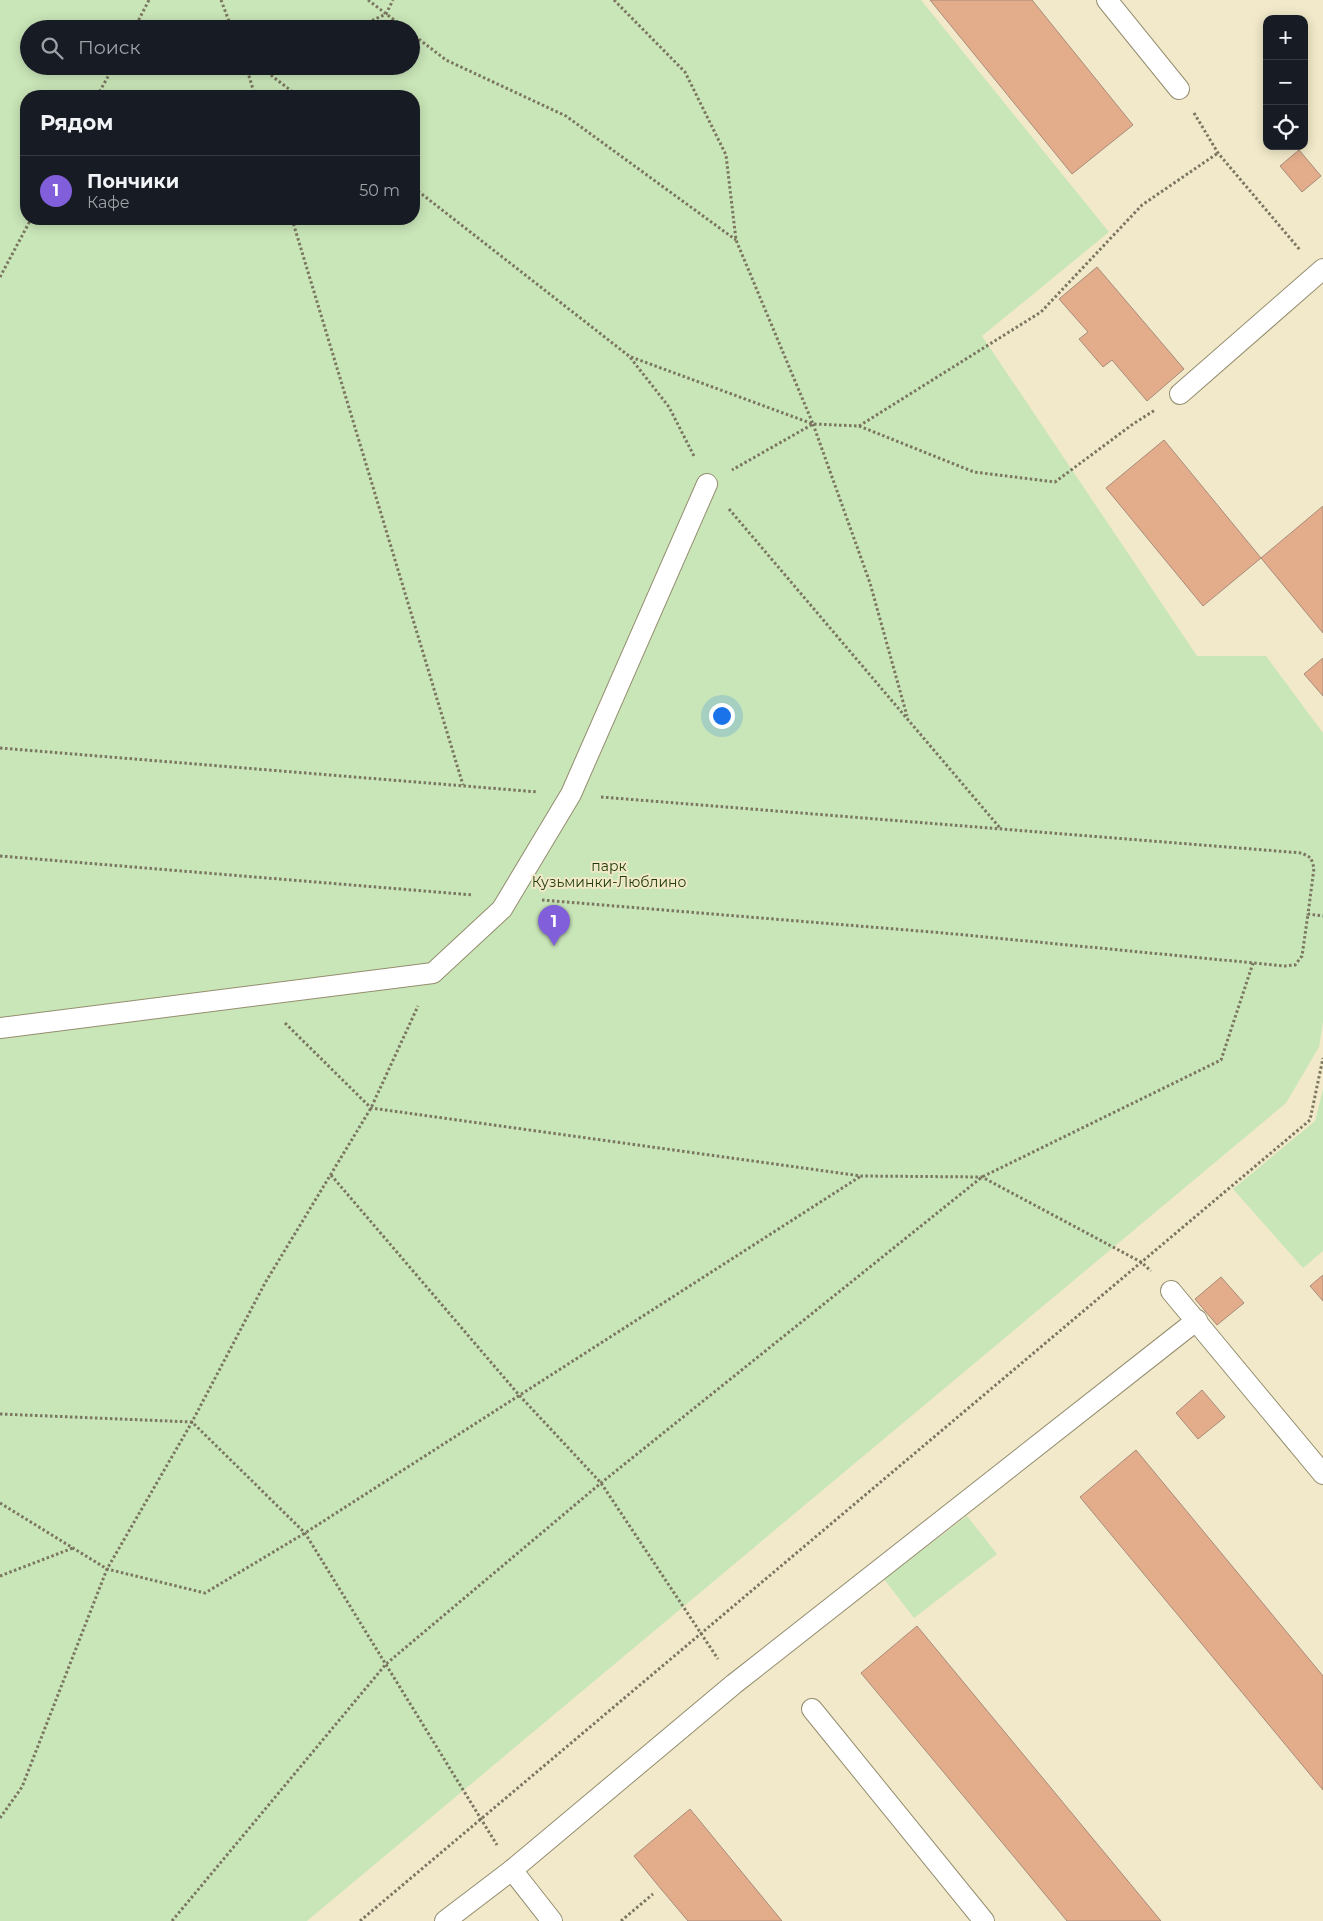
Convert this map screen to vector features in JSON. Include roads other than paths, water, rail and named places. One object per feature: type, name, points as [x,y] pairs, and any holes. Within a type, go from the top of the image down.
[{"type":"lane","points":[[1107,0],[1179,89]]},
{"type":"lane","points":[[1180,394],[1321,271]]},
{"type":"lane","points":[[0,1028],[432,973],[502,909],[571,794],[707,484]]},
{"type":"lane","points":[[1171,1291],[1323,1474]]},
{"type":"lane","points":[[445,1921],[512,1870],[734,1684],[1197,1320]]},
{"type":"lane","points":[[812,1710],[984,1921]]},
{"type":"lane","points":[[512,1870],[552,1921]]},
{"type":"place","name":"Пончики","points":[[554,946]]},
{"type":"park label","name":"парк Кузьминки-Люблино","points":[[609,874]]}]
